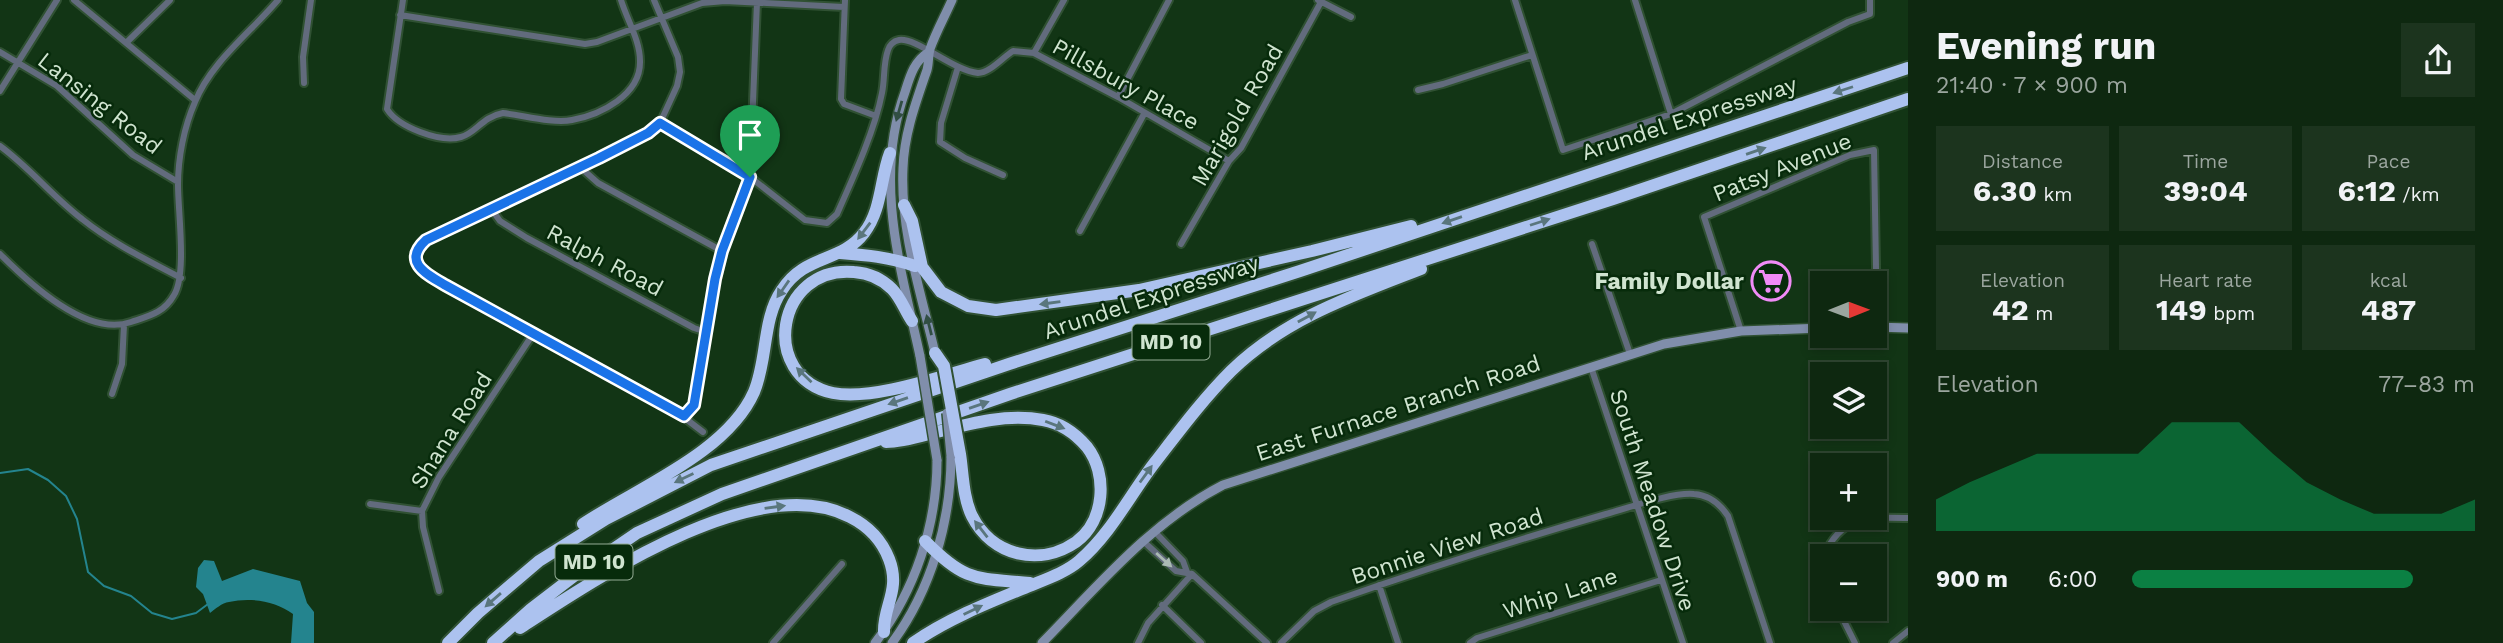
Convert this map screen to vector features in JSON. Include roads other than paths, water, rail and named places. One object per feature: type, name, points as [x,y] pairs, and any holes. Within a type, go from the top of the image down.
[{"type":"highway","name":"Arundel Expressway","points":[[448,643],[507,587],[539,561],[606,519],[711,465],[1908,68]]},
{"type":"highway","name":"MD 10","points":[[494,643],[531,609],[637,533],[722,494],[868,442],[1908,99]]},
{"type":"highway","points":[[559,548],[565,535],[706,448],[732,426],[744,410],[757,384],[772,310],[781,290],[795,274],[812,262],[839,253],[862,236],[874,217],[890,153]]},
{"type":"highway","points":[[904,205],[912,221],[922,267],[941,292],[968,306],[996,310],[1139,290],[1411,226],[1428,229]]},
{"type":"highway","points":[[913,643],[975,608],[1034,584],[1078,562],[1108,528],[1186,423],[1231,371],[1287,328],[1318,310],[1423,268],[1475,243]]},
{"type":"highway","points":[[839,253],[859,253],[915,266]]},
{"type":"highway","points":[[912,321],[893,290],[880,279],[862,272],[843,271],[818,278],[802,290],[790,307],[785,325],[785,339],[793,363],[802,376],[816,386],[834,393],[877,391],[996,361],[1009,364]]},
{"type":"highway","points":[[868,442],[893,442],[988,420],[1024,418],[1056,424],[1080,439],[1099,469],[1101,486],[1095,517],[1086,531],[1076,542],[1055,553],[1034,556],[1015,554],[991,540],[971,515],[955,455],[944,366],[935,353]]},
{"type":"highway","points":[[494,643],[595,579],[703,526],[743,513],[794,504],[836,509],[873,532],[889,560],[893,582],[892,596],[883,620],[884,632]]},
{"type":"highway","points":[[925,541],[943,561],[977,578],[1034,584]]},
{"type":"main road","points":[[935,353],[904,205],[904,153],[914,105],[929,66],[929,52],[952,0]]},
{"type":"main road","points":[[875,643],[909,586],[925,541],[935,500],[937,460],[920,356],[891,210],[890,153],[907,86],[918,59],[929,52]]},
{"type":"main road","points":[[1887,327],[1908,328]]},
{"type":"main road","name":"East Furnace Branch Road","points":[[1042,643],[1154,530],[1198,498],[1223,485],[1664,344],[1741,331],[1810,328]]},
{"type":"main road","points":[[892,643],[920,594],[936,552],[948,506],[955,455]]},
{"type":"street","points":[[0,90],[57,0]]},
{"type":"street","points":[[74,0],[195,100]]},
{"type":"street","points":[[126,43],[170,0]]},
{"type":"street","points":[[0,254],[36,287],[72,311],[98,323],[124,325],[161,312],[175,295],[181,278],[178,182],[184,138],[195,100],[216,66],[278,0]]},
{"type":"street","points":[[304,83],[303,57],[311,0]]},
{"type":"street","points":[[403,0],[387,109],[397,122],[405,126],[453,138],[469,134],[492,115],[503,113],[572,120],[607,108],[630,88],[641,64],[633,29],[621,0]]},
{"type":"street","points":[[654,0],[678,57],[680,72],[677,86],[660,123],[648,133],[426,240],[417,250],[417,264],[426,274],[684,416],[704,432]]},
{"type":"street","points":[[1034,53],[1064,0]]},
{"type":"street","points":[[1118,97],[1169,0]]},
{"type":"street","points":[[1515,0],[1563,150],[1671,114],[1848,22],[1870,14],[1870,0]]},
{"type":"street","points":[[1635,0],[1671,114]]},
{"type":"street","points":[[401,15],[585,44],[702,3],[724,1],[845,4],[841,99],[844,104],[876,116],[838,214],[827,223],[805,220],[750,177],[660,123]]},
{"type":"street","points":[[1319,1],[1350,17]]},
{"type":"street","name":"Marigold Road","points":[[1181,244],[1229,161],[1241,148],[1255,124],[1319,1]]},
{"type":"street","points":[[684,416],[694,405],[722,251],[750,177],[757,2]]},
{"type":"street","name":"Pillsbury Place","points":[[876,116],[888,48],[893,42],[906,41],[958,67],[980,73],[988,71],[1013,51],[1034,53],[1118,97],[1229,161]]},
{"type":"street","name":"Lansing Road","points":[[0,52],[57,86],[133,155],[178,182]]},
{"type":"street","points":[[1418,90],[1532,55]]},
{"type":"street","points":[[958,67],[941,123],[940,142],[965,158],[1003,175]]},
{"type":"street","points":[[1080,231],[1144,114]]},
{"type":"street","points":[[0,146],[89,225],[181,278]]},
{"type":"street","name":"Patsy Avenue","points":[[1741,331],[1704,217],[1850,155],[1874,150],[1875,271]]},
{"type":"street","points":[[580,167],[598,183],[722,251]]},
{"type":"street","name":"Ralph Road","points":[[492,210],[500,221],[527,239],[706,332]]},
{"type":"street","points":[[1592,243],[1630,354]]},
{"type":"street","points":[[112,394],[122,364],[124,325]]},
{"type":"street","name":"Shana Road","points":[[439,591],[423,527],[422,511],[439,477],[533,334]]},
{"type":"street","name":"South Meadow Drive","points":[[1591,367],[1683,643]]},
{"type":"street","name":"Bonnie View Road","points":[[1281,643],[1314,611],[1331,602],[1514,540],[1693,493],[1704,495],[1723,508],[1728,516],[1770,643]]},
{"type":"street","points":[[370,504],[422,511]]},
{"type":"street","points":[[1830,544],[1849,523],[1863,519],[1908,519]]},
{"type":"street","points":[[1154,530],[1184,561],[1190,573],[1267,643]]},
{"type":"street","points":[[1143,541],[1176,571],[1190,573]]},
{"type":"street","points":[[773,643],[842,564]]},
{"type":"street","points":[[1138,643],[1148,623],[1190,573]]},
{"type":"street","name":"Whip Lane","points":[[1470,643],[1477,638],[1661,580]]},
{"type":"street","points":[[1379,585],[1398,643]]},
{"type":"street","points":[[1162,605],[1201,643]]},
{"type":"street","points":[[1844,621],[1855,643]]},
{"type":"street","points":[[1893,643],[1908,631]]},
{"type":"water","points":[[204,560],[214,561],[222,581],[253,569],[300,581],[307,603],[314,612],[314,643],[291,643],[293,614],[271,603],[237,601],[219,606],[210,613],[203,594],[196,587],[198,568]]},
{"type":"waterway","points":[[0,473],[28,469],[48,480],[66,496],[77,519],[88,572],[104,586],[131,596],[152,613],[172,619],[196,613],[208,604]]},
{"type":"place","name":"Family Dollar","points":[[1771,281]]}]
